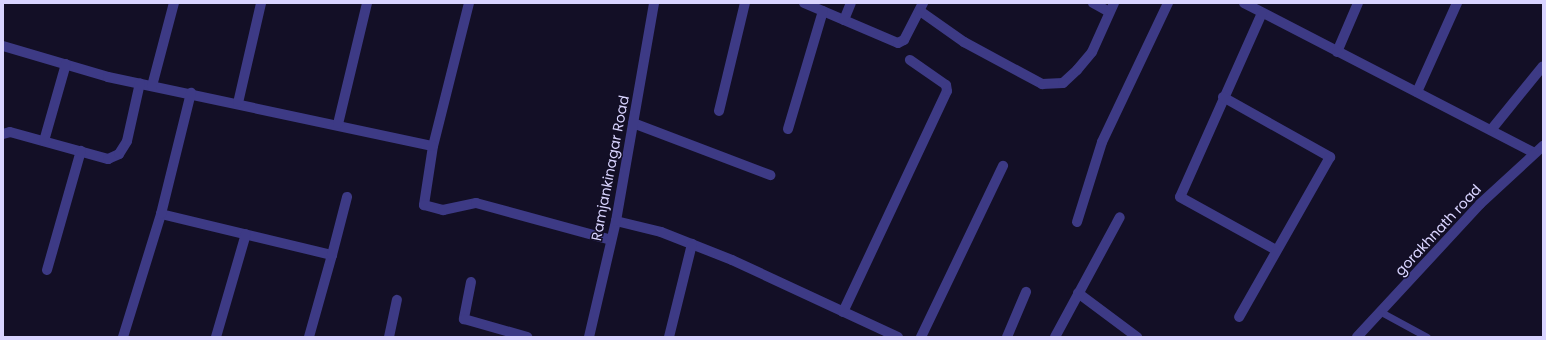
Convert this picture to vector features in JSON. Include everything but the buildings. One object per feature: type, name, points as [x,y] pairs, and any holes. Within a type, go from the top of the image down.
[{"type":"street","points":[[152,86],[174,3]]},
{"type":"street","points":[[238,103],[261,3]]},
{"type":"street","points":[[338,124],[367,3]]},
{"type":"street","points":[[469,3],[433,146],[422,201],[427,207],[443,210],[476,203],[611,240]]},
{"type":"street","name":"Ramjankinagar Road","points":[[589,337],[616,221],[654,3]]},
{"type":"street","points":[[719,111],[745,3]]},
{"type":"street","points":[[804,3],[898,43],[904,40],[922,7],[964,42],[1042,84],[1063,83],[1077,70],[1092,52],[1111,7],[1094,3]]},
{"type":"street","points":[[844,20],[851,3]]},
{"type":"street","points":[[1077,222],[1102,142],[1168,3]]},
{"type":"street","points":[[1244,3],[1535,153]]},
{"type":"street","points":[[1337,52],[1358,3]]},
{"type":"street","points":[[1417,92],[1457,3]]},
{"type":"street","points":[[788,129],[822,11]]},
{"type":"street","points":[[1262,12],[1180,197],[1276,250]]},
{"type":"street","points":[[3,46],[152,86],[338,124],[433,146]]},
{"type":"street","points":[[843,312],[947,91],[946,86],[910,60]]},
{"type":"street","points":[[44,141],[66,64]]},
{"type":"street","points":[[1491,130],[1543,66]]},
{"type":"street","points":[[3,134],[10,132],[108,159],[119,154],[127,141],[140,83]]},
{"type":"street","points":[[123,337],[161,214],[191,94]]},
{"type":"street","points":[[1224,97],[1330,157],[1239,317]]},
{"type":"street","points":[[633,123],[770,176]]},
{"type":"street","name":"gorakhnath road","points":[[1357,337],[1480,204],[1543,146]]},
{"type":"street","points":[[47,270],[81,151]]},
{"type":"street","points":[[921,337],[1003,166]]},
{"type":"street","points":[[309,337],[347,197]]},
{"type":"street","points":[[161,214],[332,255]]},
{"type":"street","points":[[1055,337],[1120,217]]},
{"type":"street","points":[[616,221],[661,232],[692,244],[843,312],[880,333],[898,337]]},
{"type":"street","points":[[216,337],[246,234]]},
{"type":"street","points":[[669,337],[692,244]]},
{"type":"street","points":[[471,282],[464,319],[527,337]]},
{"type":"street","points":[[1007,337],[1026,292]]},
{"type":"street","points":[[1078,293],[1137,337]]},
{"type":"street","points":[[389,337],[398,300]]},
{"type":"lane","points":[[1381,312],[1427,337]]}]
